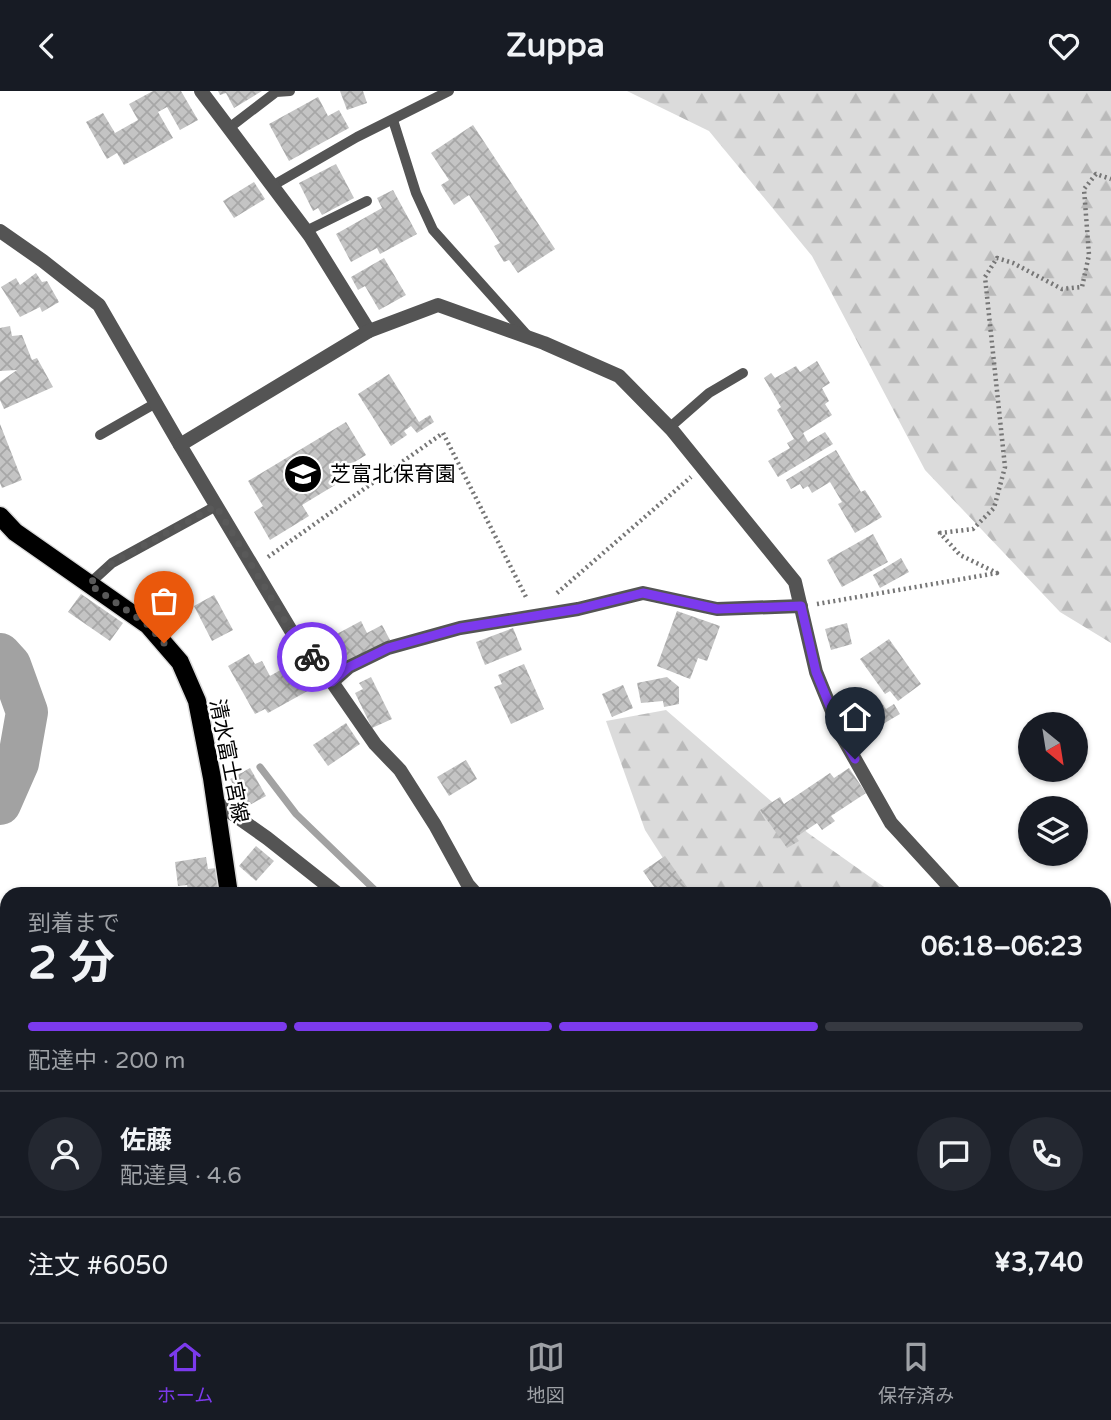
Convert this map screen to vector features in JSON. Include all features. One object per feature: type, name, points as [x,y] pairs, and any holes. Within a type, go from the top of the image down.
[{"type":"main road","name":"清水富士宮線","points":[[0,516],[15,532],[148,625],[180,661],[197,701],[212,778],[228,887]]},
{"type":"street","points":[[201,91],[306,231],[369,331]]},
{"type":"street","points":[[0,231],[99,305],[296,639],[332,682],[375,744],[400,770],[470,887]]},
{"type":"street","points":[[180,445],[369,331],[438,305],[528,338],[619,376],[669,428],[795,582],[816,672],[843,738],[891,823],[950,887]]},
{"type":"street","points":[[332,682],[349,667],[388,648],[460,628],[558,612],[643,593],[717,609],[801,606]]},
{"type":"street","points":[[216,803],[267,838],[329,887]]},
{"type":"lane","points":[[229,128],[276,92],[290,91]]},
{"type":"lane","points":[[272,186],[357,137],[449,91]]},
{"type":"lane","points":[[393,120],[416,193],[432,230],[528,338]]},
{"type":"lane","points":[[306,231],[367,201]]},
{"type":"lane","points":[[669,428],[709,393],[743,373]]},
{"type":"lane","points":[[100,435],[156,403]]},
{"type":"lane","points":[[89,584],[112,563],[216,506]]},
{"type":"path","points":[[801,606],[997,573],[960,555],[940,533],[972,529],[995,508],[1005,467],[985,277],[997,258],[1062,289],[1082,287],[1089,255],[1084,189],[1096,174],[1111,179]]},
{"type":"path","points":[[253,568],[443,433],[535,616]]},
{"type":"path","points":[[558,612],[550,599],[702,467]]},
{"type":"green space","points":[[627,91],[1111,91],[1111,643],[1060,612],[925,470],[812,256],[709,131]]},
{"type":"green space","points":[[666,710],[808,833],[884,887],[682,887],[645,830],[606,721]]},
{"type":"building","points":[[153,91],[181,91],[198,120],[180,130],[167,107],[158,112],[173,138],[124,165],[117,153],[107,159],[86,122],[103,113],[115,133],[138,120],[129,104]]},
{"type":"building","points":[[218,91],[262,91],[234,108],[226,93],[220,95]]},
{"type":"building","points":[[340,91],[363,91],[367,103],[347,110]]},
{"type":"building","points":[[318,97],[328,116],[339,110],[349,128],[289,161],[269,124]]},
{"type":"building","points":[[473,125],[555,249],[518,273],[509,260],[504,262],[494,246],[500,243],[469,195],[454,205],[441,185],[449,180],[431,153]]},
{"type":"building","points":[[336,164],[354,198],[322,215],[318,208],[313,211],[299,183]]},
{"type":"building","points":[[254,182],[265,199],[234,218],[223,201]]},
{"type":"building","points":[[393,190],[417,234],[380,254],[377,248],[351,262],[336,234],[382,208],[377,198]]},
{"type":"building","points":[[384,258],[406,295],[379,310],[365,286],[358,290],[351,277]]},
{"type":"building","points":[[36,273],[42,282],[47,281],[59,302],[42,312],[40,307],[20,317],[1,287],[16,278],[20,285]]},
{"type":"building","points":[[10,326],[12,336],[22,335],[32,360],[37,358],[53,387],[4,409],[0,400],[0,382],[17,370],[0,371],[0,328]]},
{"type":"building","points":[[817,361],[830,383],[822,388],[829,401],[825,404],[832,415],[803,433],[808,442],[825,432],[833,444],[778,477],[768,461],[790,448],[787,443],[794,439],[777,410],[781,407],[764,378],[771,373],[775,378],[796,366],[800,372]]},
{"type":"building","points":[[389,374],[419,422],[430,415],[434,422],[417,433],[411,426],[404,431],[407,435],[391,446],[358,394]]},
{"type":"building","points":[[346,422],[366,455],[330,477],[335,485],[302,505],[309,516],[270,540],[254,512],[263,506],[248,481]]},
{"type":"building","points":[[0,424],[22,480],[2,488],[0,483]]},
{"type":"building","points":[[836,450],[861,492],[865,490],[882,517],[855,533],[838,504],[842,502],[830,482],[812,493],[808,486],[803,489],[800,484],[791,489],[786,480]]},
{"type":"building","points":[[873,534],[888,562],[842,587],[827,560]]},
{"type":"building","points":[[901,558],[909,572],[880,588],[873,575]]},
{"type":"building","points":[[150,592],[179,612],[168,629],[138,608]]},
{"type":"building","points":[[81,594],[123,623],[110,641],[68,612]]},
{"type":"building","points":[[214,595],[233,630],[212,641],[194,606]]},
{"type":"building","points":[[677,611],[720,626],[707,661],[698,658],[690,679],[657,666]]},
{"type":"building","points":[[361,621],[367,633],[382,625],[390,640],[335,670],[320,643]]},
{"type":"building","points":[[847,623],[852,644],[831,650],[825,629]]},
{"type":"building","points":[[513,628],[522,650],[485,665],[476,642]]},
{"type":"building","points":[[889,639],[921,684],[898,701],[890,691],[885,694],[860,659]]},
{"type":"building","points":[[249,654],[255,664],[262,661],[270,676],[298,660],[313,688],[268,713],[265,709],[255,714],[228,666]]},
{"type":"building","points":[[524,664],[544,709],[511,724],[494,687],[502,684],[498,675]]},
{"type":"building","points":[[371,677],[392,719],[372,728],[355,693],[363,689],[359,683]]},
{"type":"building","points":[[667,677],[679,687],[679,704],[664,707],[663,701],[641,703],[637,683]]},
{"type":"building","points":[[623,685],[633,708],[612,717],[602,694]]},
{"type":"building","points":[[849,689],[862,710],[880,700],[886,709],[894,704],[900,714],[854,741],[846,727],[851,723],[836,697]]},
{"type":"building","points":[[346,723],[360,744],[328,766],[313,745]]},
{"type":"building","points":[[466,760],[477,779],[449,796],[437,777]]},
{"type":"building","points":[[250,768],[266,796],[246,807],[230,779]]},
{"type":"building","points":[[849,768],[866,793],[831,816],[835,821],[822,830],[817,823],[796,837],[799,841],[787,848],[760,810],[780,797],[784,804],[830,773],[834,778]]},
{"type":"building","points":[[256,846],[274,861],[256,881],[239,866]]},
{"type":"building","points":[[665,856],[687,887],[654,887],[643,871]]},
{"type":"building","points":[[206,857],[208,869],[216,868],[220,887],[178,886],[175,862]]},
{"type":"waterway","points":[[0,654],[10,665],[27,712],[18,763],[0,804]]},
{"type":"waterway","points":[[260,767],[296,814],[372,887]]},
{"type":"way so far","points":[[164,643],[148,625],[89,584],[112,563],[216,506],[296,639],[312,657]]},
{"type":"place","name":"芝富北保育園","points":[[303,474]]},
{"type":"route","points":[[312,657],[332,682],[349,667],[388,648],[460,628],[578,609],[643,593],[717,609],[801,606],[816,672],[843,738],[855,759]]}]
